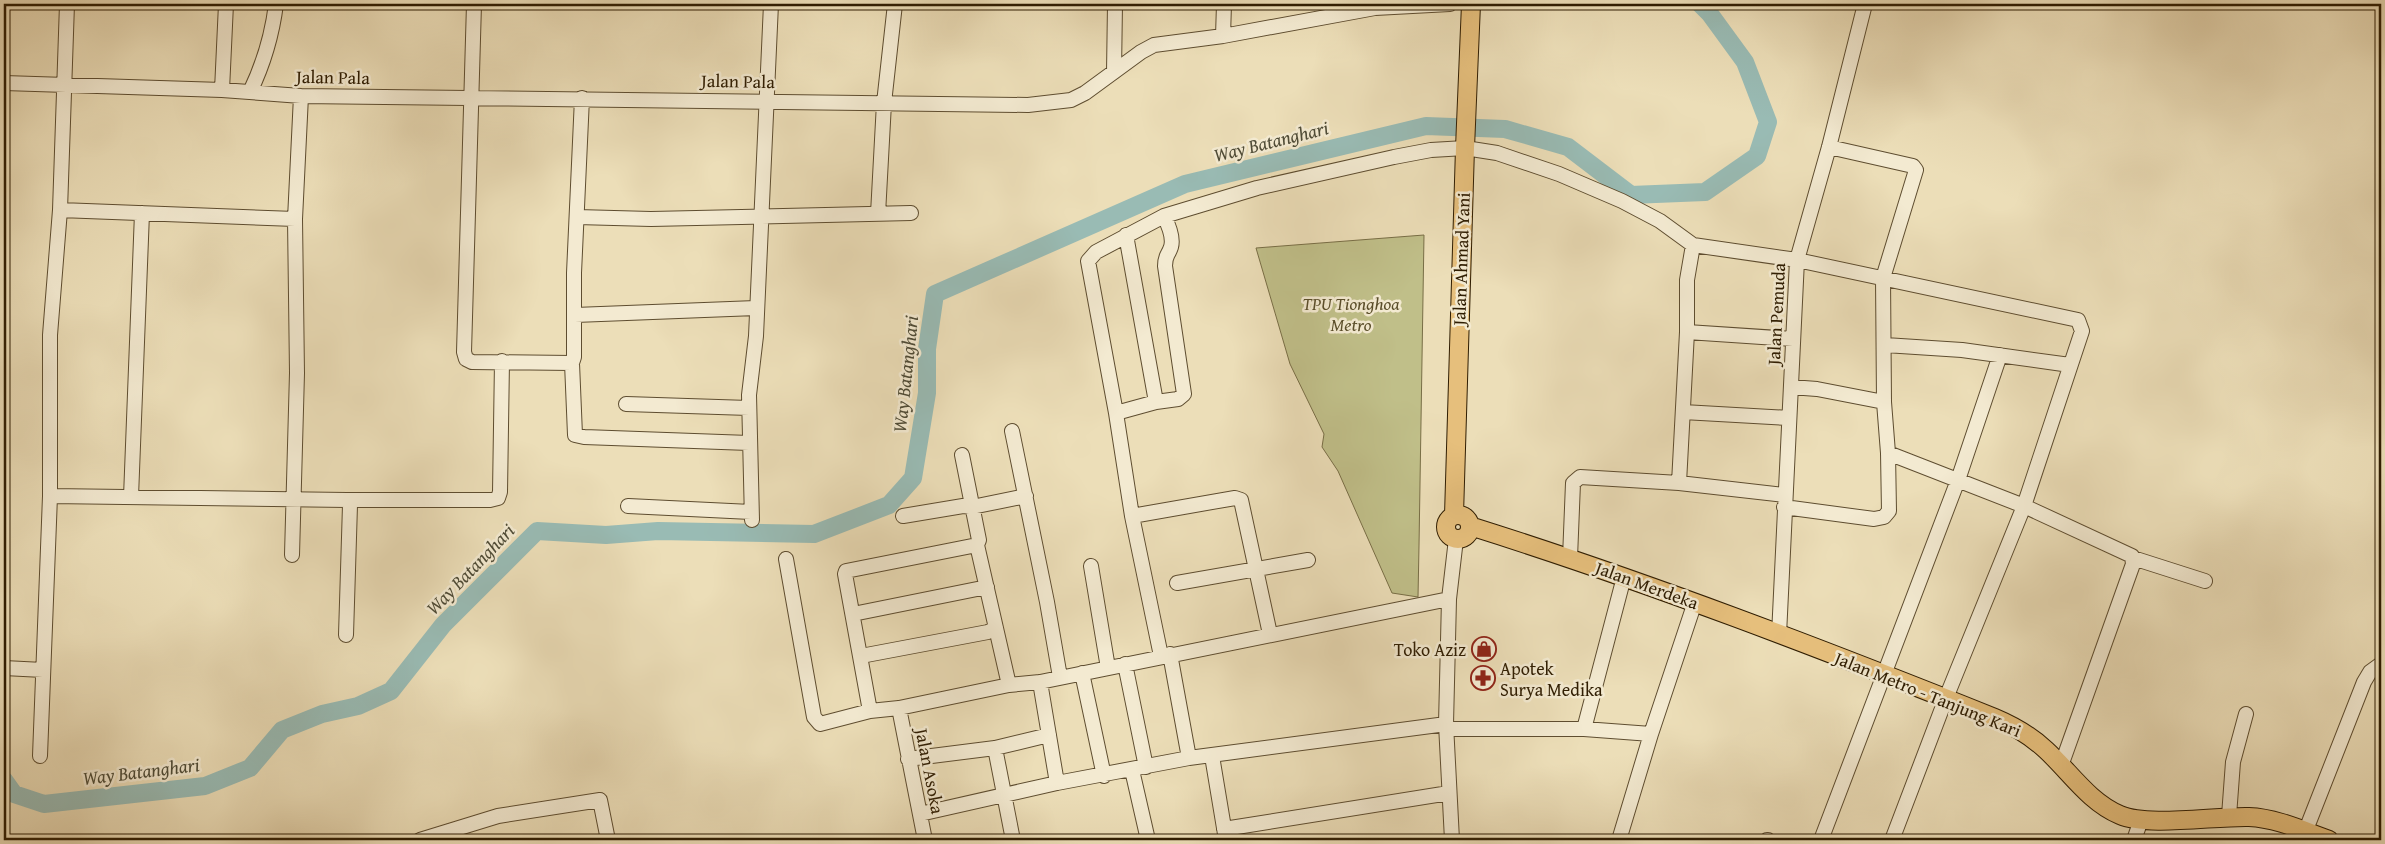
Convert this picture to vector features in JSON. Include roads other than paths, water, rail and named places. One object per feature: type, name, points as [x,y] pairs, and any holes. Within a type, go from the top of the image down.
[{"type":"main road","name":"Jalan Ahmad Yani","points":[[1454,515],[1471,4]]},
{"type":"main road","points":[[1454,515],[1463,516],[1470,526],[1467,534],[1456,539],[1448,534],[1446,525],[1447,521],[1454,515]]},
{"type":"main road","name":"Jalan Merdeka","points":[[1470,526],[1570,558],[1695,602],[1823,651]]},
{"type":"main road","name":"Jalan Metro - Tanjung Kari","points":[[1823,651],[1995,718],[2030,736],[2103,807],[2121,816],[2141,820],[2229,816],[2252,817],[2303,836],[2329,840]]},
{"type":"street","points":[[40,756],[50,496],[50,335],[60,210],[67,4]]},
{"type":"street","points":[[222,90],[226,4]]},
{"type":"street","points":[[250,92],[264,61],[272,32],[276,4]]},
{"type":"street","points":[[474,4],[464,352],[466,358],[472,362],[572,363]]},
{"type":"street","points":[[628,506],[751,516],[749,408],[756,336],[771,4]]},
{"type":"street","points":[[878,214],[884,102],[895,4]]},
{"type":"street","points":[[1114,4],[1114,72]]},
{"type":"street","points":[[1223,36],[1224,4]]},
{"type":"street","name":"Jalan Pala","points":[[4,83],[222,90],[301,96],[766,100],[1028,105],[1062,103],[1085,93],[1154,45],[1223,36],[1375,8],[1450,4]]},
{"type":"street","name":"Jalan Pemuda","points":[[1779,635],[1797,260],[1829,147],[1865,4]]},
{"type":"street","points":[[292,555],[297,373],[295,219],[301,96]]},
{"type":"street","points":[[582,98],[574,273],[574,357],[572,363],[576,435],[639,441],[749,443]]},
{"type":"street","points":[[1190,758],[1132,516],[1116,413],[1088,260],[1096,252],[1164,216],[1257,188],[1394,157],[1465,144],[1559,174],[1622,201],[1660,221],[1693,245],[1797,260],[2078,320],[2082,331],[2024,506],[1946,698],[1892,840]]},
{"type":"street","points":[[1570,558],[1573,483],[1577,478],[1679,483],[1874,519],[1884,517],[1888,510],[1888,453],[1884,402],[1883,278],[1916,168],[1829,147]]},
{"type":"street","points":[[60,210],[295,219]]},
{"type":"street","points":[[131,497],[142,213]]},
{"type":"street","points":[[577,217],[651,219],[911,213]]},
{"type":"street","points":[[1116,413],[1156,402],[1178,399],[1184,394],[1165,266],[1165,256],[1171,247],[1170,229],[1164,216]]},
{"type":"street","points":[[1126,235],[1156,402]]},
{"type":"street","points":[[1679,483],[1688,332],[1687,280],[1693,245]]},
{"type":"street","points":[[575,315],[756,308]]},
{"type":"street","points":[[1688,332],[1792,339]]},
{"type":"street","points":[[1885,345],[1962,350],[2070,365]]},
{"type":"street","points":[[1821,840],[1958,480],[2000,356]]},
{"type":"street","points":[[50,496],[292,501],[490,500],[498,498],[500,492],[502,361]]},
{"type":"street","points":[[1791,386],[1884,402]]},
{"type":"street","points":[[626,404],[749,408]]},
{"type":"street","points":[[1683,412],[1789,418]]},
{"type":"street","points":[[1012,431],[1060,677]]},
{"type":"street","points":[[1888,453],[2024,506],[2130,554],[2133,558],[2205,581]]},
{"type":"street","points":[[962,455],[979,540],[977,545],[996,628],[1000,637],[1009,685]]},
{"type":"street","points":[[903,516],[963,506],[972,507],[1026,496]]},
{"type":"street","points":[[1132,516],[1239,498],[1242,502],[1270,634]]},
{"type":"street","points":[[346,635],[350,505],[347,500]]},
{"type":"street","points":[[1452,840],[1446,727],[1449,599],[1456,539]]},
{"type":"street","points":[[870,711],[845,574],[848,570],[977,545]]},
{"type":"street","points":[[2061,766],[2133,564],[2133,558]]},
{"type":"street","points":[[786,559],[816,722],[824,724],[870,711],[899,708],[1009,685],[1040,682],[1165,655],[1449,599]]},
{"type":"street","points":[[1177,584],[1308,560]]},
{"type":"street","points":[[1092,566],[1108,668]]},
{"type":"street","points":[[1584,729],[1624,577]]},
{"type":"street","points":[[853,614],[986,587]]},
{"type":"street","points":[[1619,840],[1651,734],[1695,602]]},
{"type":"street","points":[[861,656],[988,632],[996,628]]},
{"type":"street","points":[[1125,664],[1148,840]]},
{"type":"street","points":[[2303,836],[2364,682],[2370,672],[2381,664]]},
{"type":"street","points":[[4,668],[43,670]]},
{"type":"street","points":[[1082,673],[1104,776]]},
{"type":"street","points":[[1040,682],[1057,783]]},
{"type":"street","name":"Jalan Asoka","points":[[899,708],[925,840]]},
{"type":"street","points":[[2229,816],[2233,762],[2246,714]]},
{"type":"street","points":[[920,814],[1057,783],[1104,776],[1190,758],[1446,727],[1584,729],[1651,734]]},
{"type":"street","points":[[908,759],[995,748],[1049,735]]},
{"type":"street","points":[[995,748],[1013,840]]},
{"type":"street","points":[[1212,756],[1225,835],[1449,793]]},
{"type":"street","points":[[420,840],[498,816],[600,800],[608,840]]},
{"type":"street","points":[[2134,840],[2141,820]]},
{"type":"waterway","name":"Way Batanghari","points":[[4,780],[14,794],[44,804],[205,786],[250,768],[282,730],[322,714],[358,706],[391,691],[443,625],[537,531],[606,535],[658,531],[814,534],[889,505],[913,478],[927,393],[927,349],[935,294],[1185,184],[1426,126],[1505,129],[1568,147],[1631,195],[1705,192],[1757,156],[1768,122],[1745,62],[1710,14],[1700,4]]},
{"type":"place","name":"Toko Aziz","points":[[1484,649]]},
{"type":"place","name":"Apotek Surya Medika","points":[[1483,678]]},
{"type":"park label","name":"TPU Tionghoa Metro","points":[[1351,313]]}]
